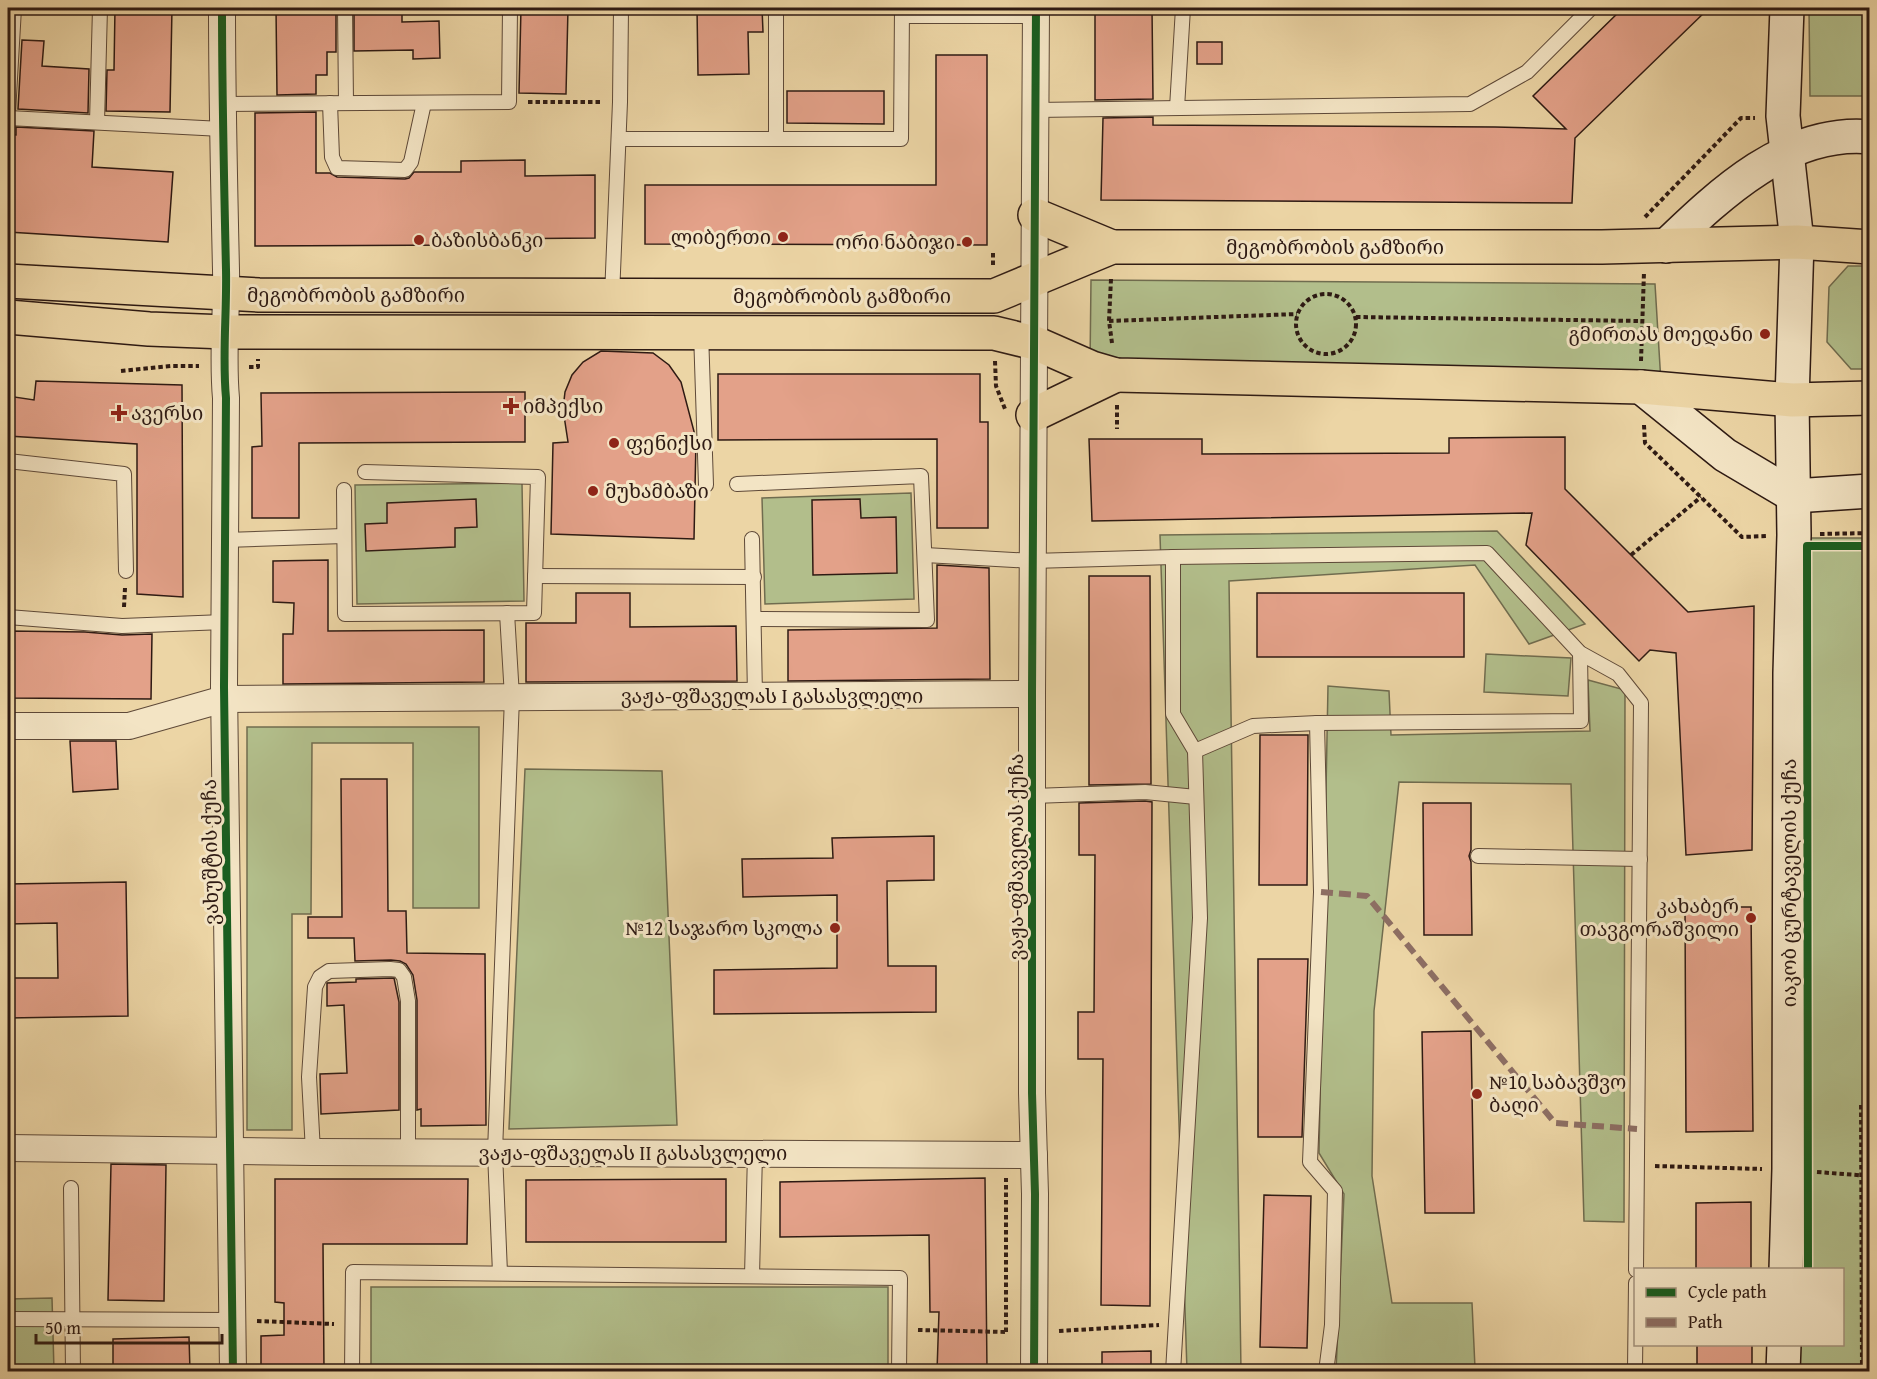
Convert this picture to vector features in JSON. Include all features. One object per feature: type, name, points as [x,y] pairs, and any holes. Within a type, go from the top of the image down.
[{"type":"main road","points":[[1786,8],[1783,116],[1797,242],[1792,400],[1794,496]]},
{"type":"main road","points":[[1655,246],[1723,194],[1786,151],[1824,140],[1869,137]]},
{"type":"main road","points":[[1035,215],[1112,247]]},
{"type":"main road","points":[[1655,246],[1797,242],[1869,247]]},
{"type":"main road","name":"მეგობრობის გამზირი","points":[[8,281],[226,295],[994,297],[1112,247],[1655,246]]},
{"type":"main road","name":"მეგობრობის გამზირი","points":[[8,317],[149,329],[226,332],[994,333],[1035,343],[1092,368],[1116,375],[1641,387]]},
{"type":"main road","points":[[1034,415],[1116,375]]},
{"type":"main road","points":[[1641,387],[1792,400],[1869,398]]},
{"type":"main road","points":[[1641,387],[1725,455],[1794,496],[1869,491]]},
{"type":"main road","name":"იაკობ ცურტაველის ქუჩა","points":[[1786,1268],[1789,1169],[1790,673],[1794,496]]},
{"type":"main road","points":[[1783,1371],[1784,1346]]},
{"type":"street","name":"ვახუშტის ქუჩა","points":[[222,8],[226,295],[223,367],[226,398],[224,699],[233,1371]]},
{"type":"street","name":"ვაჟა-ფშაველას ქუჩა","points":[[1034,1371],[1032,561],[1036,12]]},
{"type":"street","name":"ვაჟა-ფშაველას I გასასვლელი","points":[[8,726],[129,726],[224,699],[1032,694]]},
{"type":"street","name":"ვაჟა-ფშაველას II გასასვლელი","points":[[8,1148],[313,1152],[1034,1155]]},
{"type":"lane","points":[[8,113],[14,8]]},
{"type":"lane","points":[[97,122],[100,8]]},
{"type":"lane","points":[[345,8],[346,103]]},
{"type":"lane","points":[[8,118],[97,122],[222,116],[330,103],[509,102],[510,8]]},
{"type":"lane","points":[[612,296],[619,139],[621,8]]},
{"type":"lane","points":[[776,8],[776,139]]},
{"type":"lane","points":[[1177,108],[1183,8]]},
{"type":"lane","points":[[1035,110],[1470,104],[1527,72],[1591,8]]},
{"type":"lane","points":[[619,139],[901,139],[902,12],[1036,12]]},
{"type":"lane","points":[[330,103],[332,157],[337,168],[405,170],[411,162],[424,103]]},
{"type":"lane","points":[[701,332],[706,485]]},
{"type":"lane","points":[[8,461],[124,474],[126,571]]},
{"type":"lane","points":[[344,490],[345,614],[534,612],[538,477],[365,472]]},
{"type":"lane","points":[[737,484],[921,476],[927,620],[755,619]]},
{"type":"lane","points":[[225,540],[344,536]]},
{"type":"lane","points":[[752,539],[755,696]]},
{"type":"lane","points":[[925,555],[1032,561],[1487,553],[1580,653],[1618,674],[1641,703],[1636,1268]]},
{"type":"lane","points":[[1173,557],[1173,714],[1195,751],[1200,918],[1173,1371]]},
{"type":"lane","points":[[535,576],[754,577]]},
{"type":"lane","points":[[500,1273],[495,1152],[512,697],[507,613]]},
{"type":"lane","points":[[8,617],[122,626],[224,622]]},
{"type":"lane","points":[[1195,751],[1253,726],[1317,723],[1581,721],[1580,653]]},
{"type":"lane","points":[[1317,723],[1321,892],[1310,1161],[1335,1191],[1332,1325],[1326,1371]]},
{"type":"lane","points":[[1033,796],[1145,792],[1196,798]]},
{"type":"lane","points":[[1478,856],[1640,859]]},
{"type":"lane","points":[[313,1152],[309,1077],[315,987],[320,977],[329,971],[390,969],[399,970],[404,977],[408,1000],[408,1152]]},
{"type":"lane","points":[[752,1276],[755,1153]]},
{"type":"lane","points":[[71,1188],[73,1371]]},
{"type":"lane","points":[[352,1371],[353,1272],[900,1278],[899,1371]]},
{"type":"lane","points":[[8,1319],[232,1320]]},
{"type":"lane","points":[[1633,1371],[1635,1369],[1635,1346]]},
{"type":"path","points":[[509,102],[620,102]]},
{"type":"path","points":[[1783,116],[1741,118],[1639,224],[1655,246],[1641,321],[1641,387],[1645,443],[1742,537],[1868,533],[1869,548],[1858,546]]},
{"type":"path","points":[[1112,247],[1109,321],[1116,375],[1117,429]]},
{"type":"path","points":[[1327,293],[1346,300],[1356,317],[1354,337],[1340,351],[1330,354],[1320,354],[1310,350],[1297,334],[1295,324],[1301,305],[1308,299],[1327,293]]},
{"type":"path","points":[[1109,321],[1297,315]]},
{"type":"path","points":[[1356,317],[1641,321]]},
{"type":"path","points":[[121,371],[171,366]]},
{"type":"path","points":[[1631,555],[1701,497]]},
{"type":"path","points":[[122,626],[126,571]]},
{"type":"path","points":[[1866,960],[1869,613]]},
{"type":"path","points":[[1861,1105],[1862,1371]]},
{"type":"path","points":[[1636,1166],[1789,1169],[1869,1176]]},
{"type":"path","points":[[232,1320],[352,1324]]},
{"type":"green space","points":[[1809,8],[1869,8],[1869,96],[1810,96]]},
{"type":"green space","points":[[1848,266],[1869,266],[1869,369],[1851,369],[1827,342],[1829,287]]},
{"type":"green space","points":[[1091,280],[1655,284],[1661,383],[1090,365]]},
{"type":"green space","points":[[522,483],[524,601],[357,604],[355,485]]},
{"type":"green space","points":[[911,493],[914,599],[765,604],[762,498]]},
{"type":"green space","points":[[1497,531],[1585,624],[1529,644],[1475,565],[1229,581],[1241,1371],[1187,1371],[1160,535]]},
{"type":"green space","points":[[1798,538],[1869,538],[1869,1371],[1796,1372],[1796,1346],[1844,1346],[1844,1268],[1797,1268]]},
{"type":"green space","points":[[1486,654],[1571,658],[1568,696],[1484,692]]},
{"type":"green space","points":[[1588,680],[1625,690],[1624,1222],[1584,1221],[1571,784],[1399,782],[1374,1011],[1372,1176],[1392,1303],[1472,1303],[1475,1368],[1336,1371],[1344,1194],[1319,1153],[1328,686],[1389,691],[1391,735],[1590,731]]},
{"type":"green space","points":[[247,727],[479,727],[479,908],[413,908],[413,743],[312,743],[311,914],[292,914],[292,1130],[247,1130]]},
{"type":"green space","points":[[525,769],[662,771],[677,1125],[509,1129]]},
{"type":"green space","points":[[371,1287],[888,1287],[888,1371],[371,1371]]},
{"type":"green space","points":[[52,1298],[54,1371],[8,1371],[8,1299]]},
{"type":"building","points":[[115,8],[172,8],[170,112],[106,111],[107,70],[114,70]]},
{"type":"building","points":[[276,8],[336,8],[336,52],[327,52],[327,75],[316,75],[316,94],[277,95]]},
{"type":"building","points":[[354,8],[402,8],[402,22],[439,21],[440,58],[413,59],[413,50],[354,51]]},
{"type":"building","points":[[521,8],[568,8],[566,94],[519,93]]},
{"type":"building","points":[[697,8],[762,8],[763,32],[748,32],[749,74],[698,75]]},
{"type":"building","points":[[1095,8],[1152,8],[1153,99],[1095,100]]},
{"type":"building","points":[[1623,8],[1709,8],[1575,138],[1572,203],[1101,200],[1103,118],[1153,117],[1153,125],[1566,129],[1533,96]]},
{"type":"building","points":[[22,40],[44,41],[42,66],[89,69],[88,113],[18,109]]},
{"type":"building","points":[[1197,42],[1222,42],[1222,64],[1197,64]]},
{"type":"building","points":[[936,55],[987,55],[987,245],[645,244],[645,185],[936,185]]},
{"type":"building","points":[[787,91],[884,91],[884,124],[787,123]]},
{"type":"building","points":[[316,112],[316,173],[330,173],[337,177],[405,179],[414,172],[461,172],[461,161],[525,160],[525,176],[595,175],[595,238],[464,239],[464,245],[255,246],[255,113]]},
{"type":"building","points":[[16,127],[94,131],[92,167],[173,172],[168,242],[8,232],[8,134],[16,135]]},
{"type":"building","name":"ფენიქსი","points":[[601,351],[653,353],[669,365],[681,382],[696,439],[694,539],[551,534],[553,443],[568,442],[563,409],[565,392],[572,375],[583,362]]},
{"type":"building","points":[[718,374],[980,374],[980,422],[988,422],[988,528],[937,528],[937,439],[718,440]]},
{"type":"building","points":[[36,381],[182,385],[183,597],[137,594],[137,444],[8,436],[8,396],[34,400]]},
{"type":"building","points":[[525,392],[525,442],[299,443],[299,518],[252,518],[252,447],[262,446],[261,393]]},
{"type":"building","points":[[1565,437],[1565,489],[1688,612],[1754,606],[1752,850],[1686,855],[1676,653],[1650,650],[1639,661],[1526,545],[1532,513],[1092,521],[1089,439],[1202,439],[1202,454],[1449,453],[1449,438]]},
{"type":"building","points":[[476,499],[477,527],[455,528],[455,547],[366,551],[365,524],[387,523],[387,503]]},
{"type":"building","points":[[860,499],[861,518],[896,517],[897,573],[813,575],[812,500]]},
{"type":"building","points":[[328,560],[328,631],[484,630],[484,682],[283,684],[283,634],[293,634],[294,603],[273,602],[273,561]]},
{"type":"building","points":[[937,565],[989,568],[990,679],[788,681],[788,630],[937,628]]},
{"type":"building","points":[[1089,576],[1150,576],[1151,784],[1089,785]]},
{"type":"building","points":[[576,593],[630,593],[630,627],[736,626],[737,681],[526,682],[526,623],[576,623]]},
{"type":"building","points":[[1257,593],[1464,593],[1464,657],[1257,657]]},
{"type":"building","points":[[8,631],[152,634],[151,699],[8,698]]},
{"type":"building","points":[[1260,735],[1308,735],[1307,885],[1259,885]]},
{"type":"building","points":[[70,741],[116,741],[118,789],[73,792]]},
{"type":"building","points":[[341,779],[387,779],[388,911],[406,911],[407,953],[485,954],[486,1125],[421,1126],[421,1109],[417,1110],[417,1000],[413,975],[406,964],[391,960],[355,961],[354,938],[308,938],[308,917],[342,917]]},
{"type":"building","points":[[1152,802],[1150,1306],[1101,1305],[1103,1059],[1078,1059],[1078,1012],[1094,1012],[1095,855],[1079,855],[1079,803]]},
{"type":"building","points":[[1423,803],[1471,803],[1469,856],[1472,935],[1424,935]]},
{"type":"building","points":[[934,836],[934,880],[887,881],[888,966],[936,966],[936,1012],[714,1014],[714,970],[837,968],[837,895],[743,897],[742,859],[833,858],[832,838]]},
{"type":"building","points":[[126,882],[128,1016],[8,1018],[8,978],[58,978],[57,923],[8,924],[8,884]]},
{"type":"building","points":[[1685,907],[1751,907],[1753,1131],[1686,1132]]},
{"type":"building","points":[[1258,959],[1308,959],[1302,1137],[1258,1137]]},
{"type":"building","points":[[394,978],[399,1002],[399,1110],[321,1114],[320,1074],[347,1073],[344,1005],[327,1006],[327,983],[356,982],[356,979]]},
{"type":"building","points":[[1471,1031],[1474,1213],[1425,1213],[1422,1032]]},
{"type":"building","points":[[111,1164],[166,1165],[164,1301],[108,1300]]},
{"type":"building","points":[[985,1178],[987,1371],[937,1371],[939,1312],[930,1312],[929,1235],[780,1237],[780,1182]]},
{"type":"building","points":[[275,1179],[468,1179],[467,1244],[323,1244],[324,1371],[261,1371],[261,1336],[284,1335],[284,1303],[275,1302]]},
{"type":"building","points":[[726,1179],[726,1242],[526,1242],[526,1180]]},
{"type":"building","points":[[1264,1195],[1311,1196],[1307,1348],[1260,1347]]},
{"type":"building","points":[[1751,1202],[1751,1268],[1696,1268],[1696,1203]]},
{"type":"building","points":[[189,1337],[190,1371],[113,1371],[113,1339]]},
{"type":"building","points":[[1697,1346],[1752,1346],[1752,1371],[1697,1371]]},
{"type":"building","points":[[1151,1351],[1151,1371],[1102,1371],[1102,1352]]},
{"type":"marked path","points":[[1321,892],[1367,896],[1555,1123],[1637,1129]]},
{"type":"cycle path","points":[[222,8],[226,286],[224,687],[233,1372]]},
{"type":"cycle path","points":[[1034,1372],[1032,694],[1036,8]]},
{"type":"cycle path","points":[[1808,1268],[1807,546],[1870,546]]},
{"type":"place","name":"ლიბერთი","points":[[783,237]]},
{"type":"place","name":"ბაზისბანკი","points":[[419,240]]},
{"type":"place","name":"ორი ნაბიჯი","points":[[967,242]]},
{"type":"place","name":"გმირთას მოედანი","points":[[1765,334]]},
{"type":"place","name":"იმპექსი","points":[[511,406]]},
{"type":"place","name":"ავერსი","points":[[119,413]]},
{"type":"place","name":"ფენიქსი","points":[[614,443]]},
{"type":"place","name":"მუხამბაზი","points":[[593,491]]},
{"type":"place","name":"კახაბერ თავგორაშვილი","points":[[1751,918]]},
{"type":"place","name":"№12 საჯარო სკოლა","points":[[835,928]]},
{"type":"place","name":"№10 საბავშვო ბაღი","points":[[1477,1094]]}]
